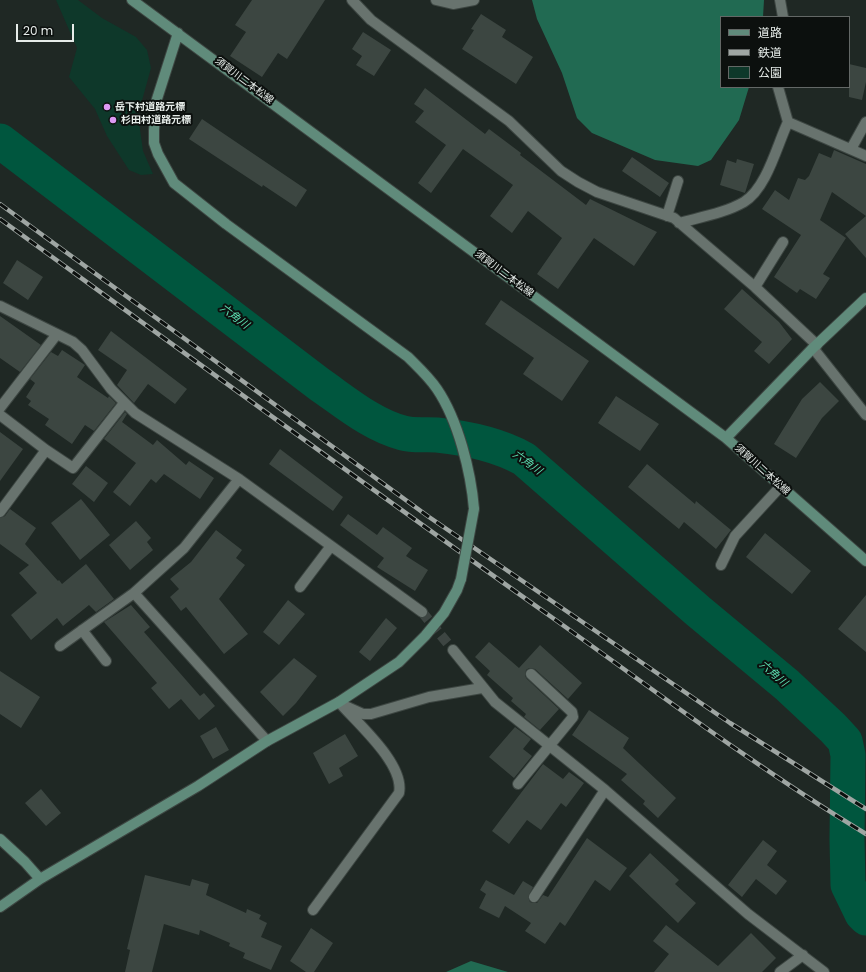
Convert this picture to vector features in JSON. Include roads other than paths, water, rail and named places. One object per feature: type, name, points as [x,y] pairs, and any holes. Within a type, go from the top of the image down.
[{"type":"street","name":"須賀川二本松線","points":[[132,0],[726,438],[866,561]]},
{"type":"street","points":[[352,0],[371,20],[509,120],[561,171],[597,192],[667,216],[679,223],[755,287],[815,346],[866,415]]},
{"type":"street","points":[[436,0],[453,4],[474,0]]},
{"type":"street","points":[[780,0],[783,16]]},
{"type":"street","points":[[0,907],[40,879],[198,786],[267,740],[338,702],[399,662],[412,650],[444,613],[457,590],[461,579],[474,508],[472,486],[466,459],[449,411],[437,389],[408,357],[226,224],[174,183],[158,154],[154,143],[156,102],[178,33]]},
{"type":"street","points":[[679,223],[723,211],[744,201],[758,189],[767,172],[788,122],[778,88]]},
{"type":"street","points":[[788,122],[866,156]]},
{"type":"street","points":[[851,149],[866,122]]},
{"type":"street","points":[[667,216],[678,181]]},
{"type":"street","points":[[755,287],[784,242]]},
{"type":"street","points":[[726,438],[815,346],[866,298]]},
{"type":"street","points":[[0,306],[73,342],[82,350],[124,403],[144,421],[239,479],[422,612]]},
{"type":"street","points":[[0,408],[57,334]]},
{"type":"street","points":[[0,414],[46,450],[73,468],[124,403]]},
{"type":"street","points":[[0,512],[46,450]]},
{"type":"street","points":[[60,646],[134,593],[184,548],[239,479]]},
{"type":"street","points":[[721,565],[735,536],[780,486]]},
{"type":"street","points":[[300,587],[331,546]]},
{"type":"street","points":[[134,593],[267,740]]},
{"type":"street","points":[[82,630],[106,662]]},
{"type":"street","points":[[453,650],[482,688],[495,702],[605,790],[748,914],[824,972]]},
{"type":"street","points":[[518,784],[550,747],[573,717],[572,712],[531,674]]},
{"type":"street","points":[[338,702],[363,714],[371,714],[429,697],[482,688]]},
{"type":"street","points":[[313,910],[399,793],[400,786],[394,767],[385,754],[338,702]]},
{"type":"street","points":[[534,897],[605,790]]},
{"type":"street","points":[[0,839],[14,851],[40,879]]},
{"type":"street","points":[[780,972],[803,955]]},
{"type":"waterway","name":"六角川","points":[[0,141],[319,384],[370,419],[403,433],[437,435],[471,440],[503,449],[524,459],[698,611],[787,685],[845,741],[848,755],[848,885],[862,914],[866,918]]},
{"type":"tunnel","points":[[422,612],[453,650]]},
{"type":"railway","points":[[0,204],[429,517],[730,723],[866,809]]},
{"type":"railway","points":[[0,219],[343,468],[706,728],[825,809],[866,834]]},
{"type":"place","name":"岳下村道路元標","points":[[107,107]]},
{"type":"place","name":"杉田村道路元標","points":[[113,120]]}]
